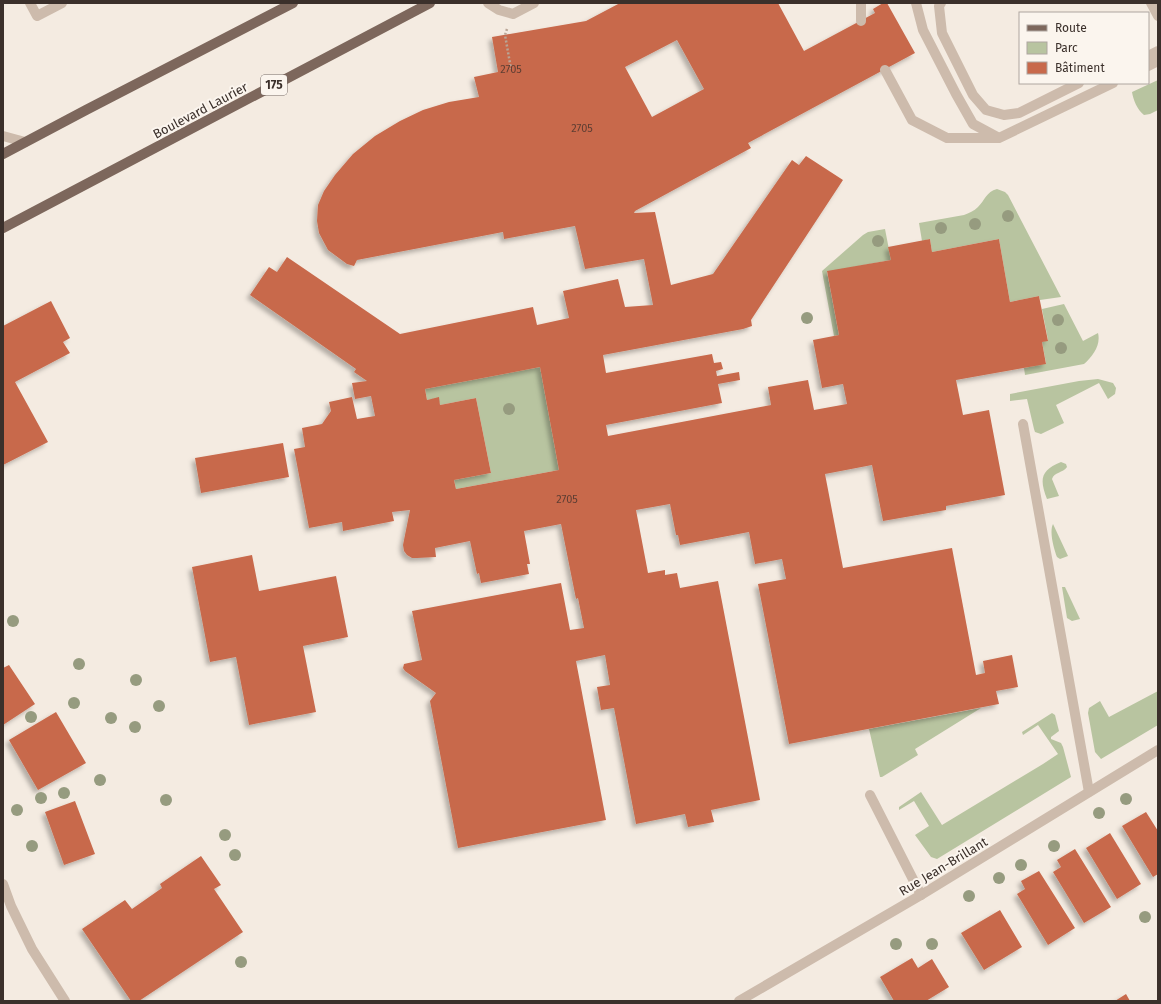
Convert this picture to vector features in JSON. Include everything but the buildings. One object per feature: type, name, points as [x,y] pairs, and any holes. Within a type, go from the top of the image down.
[{"type":"main road","points":[[3,154],[293,3]]},
{"type":"main road","name":"Boulevard Laurier","points":[[3,228],[430,3]]},
{"type":"street","points":[[30,3],[37,16],[62,3]]},
{"type":"street","points":[[488,3],[499,10],[513,14],[534,3]]},
{"type":"street","points":[[861,3],[861,21]]},
{"type":"street","points":[[916,3],[922,30],[973,124],[999,138]]},
{"type":"street","points":[[941,3],[939,6],[942,33],[972,95],[986,110],[1004,115],[1019,113],[1077,84]]},
{"type":"street","points":[[1151,3],[1158,16]]},
{"type":"street","points":[[1149,56],[1158,51]]},
{"type":"street","points":[[1149,66],[1158,61]]},
{"type":"street","points":[[885,70],[912,120],[947,138],[999,138],[1111,84]]},
{"type":"street","points":[[3,136],[25,142]]},
{"type":"street","points":[[1023,424],[1089,792]]},
{"type":"street","name":"Rue Jean-Brillant","points":[[739,1001],[921,895],[1158,750]]},
{"type":"street","points":[[870,795],[921,895]]},
{"type":"street","points":[[3,884],[11,906],[32,949],[65,1001]]},
{"type":"path","points":[[505,35],[511,69]]},
{"type":"green space","points":[[1158,80],[1158,110],[1144,115],[1139,110],[1133,98],[1132,92]]},
{"type":"green space","points":[[997,189],[1008,195],[1061,297],[1040,300],[1039,296],[1010,302],[999,239],[932,252],[930,239],[922,241],[919,223],[964,215],[973,211],[990,192]]},
{"type":"green space","points":[[885,229],[891,260],[827,272],[839,335],[834,336],[822,271],[863,235],[868,232]]},
{"type":"green space","points":[[1064,304],[1083,341],[1098,333],[1099,337],[1096,350],[1084,364],[1025,375],[1024,368],[1046,363],[1042,342],[1048,340],[1042,309]]},
{"type":"green space","points":[[540,367],[559,470],[456,489],[454,480],[491,473],[476,398],[440,405],[438,398],[427,400],[425,389]]},
{"type":"green space","points":[[1098,379],[1113,383],[1116,388],[1115,394],[1108,399],[1099,383],[1056,405],[1064,423],[1041,434],[1035,432],[1027,399],[1010,401],[1010,394],[1079,381]]},
{"type":"green space","points":[[1061,462],[1066,464],[1067,467],[1055,475],[1052,479],[1059,496],[1047,499],[1043,486],[1044,476],[1049,468]]},
{"type":"green space","points":[[1053,524],[1068,556],[1060,559],[1057,557],[1052,540]]},
{"type":"green space","points":[[1062,587],[1065,587],[1080,619],[1072,621],[1067,618]]},
{"type":"green space","points":[[1158,691],[1158,725],[1101,759],[1095,752],[1088,713],[1089,708],[1100,701],[1109,717]]},
{"type":"green space","points":[[981,708],[915,749],[918,755],[880,777],[869,729]]},
{"type":"green space","points":[[1052,713],[1055,715],[1059,731],[1051,737],[1051,739],[1061,743],[1071,777],[937,859],[931,857],[915,835],[929,826],[914,801],[899,810],[899,807],[921,792],[942,825],[1043,764],[1058,754],[1038,725],[1023,735],[1022,732]]}]
